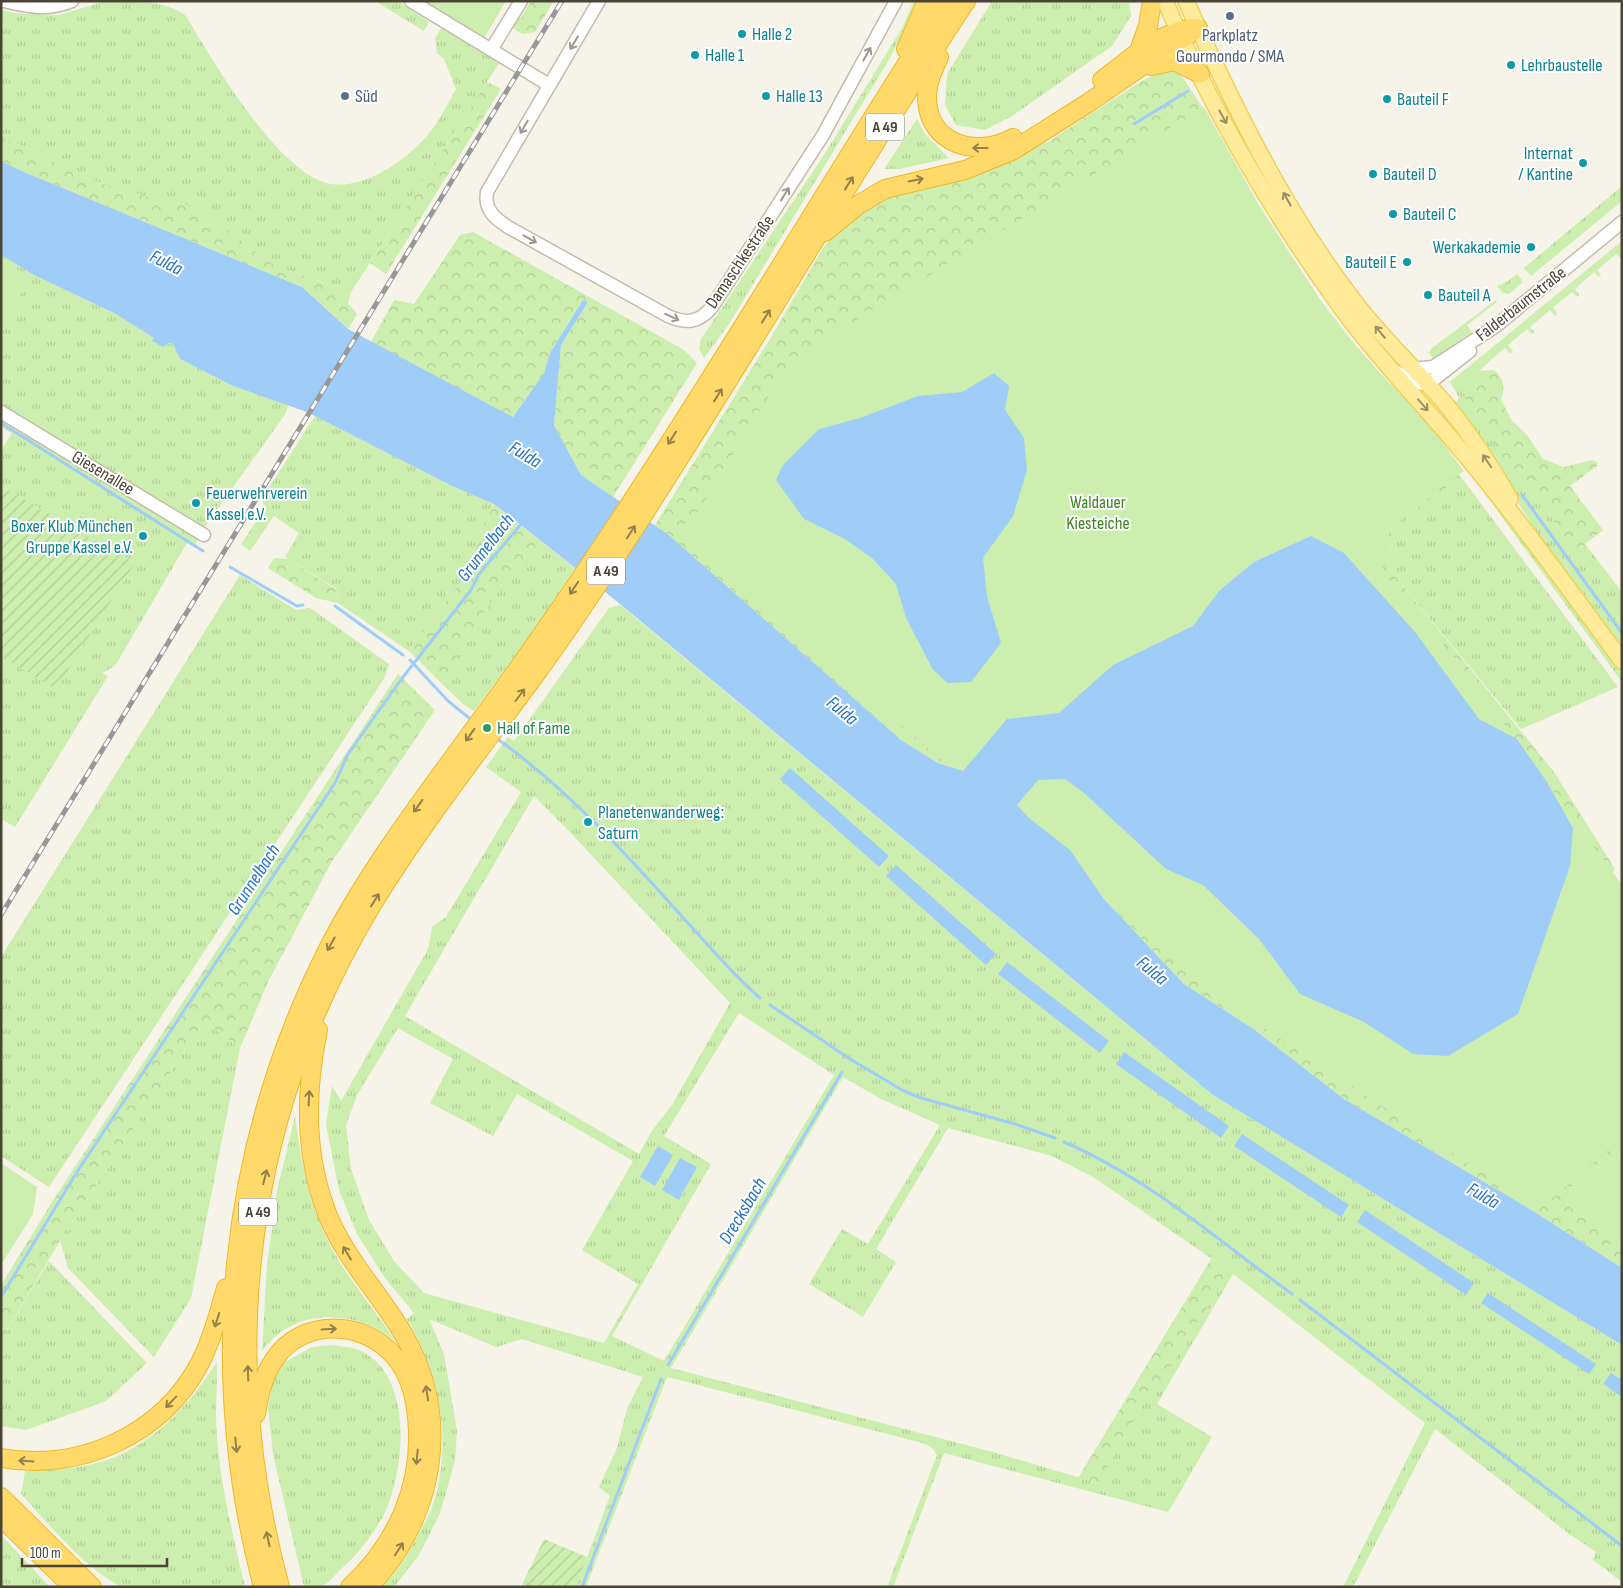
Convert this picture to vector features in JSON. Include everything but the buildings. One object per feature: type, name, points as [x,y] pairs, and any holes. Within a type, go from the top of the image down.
[{"type":"highway","points":[[878,107],[927,1]]},
{"type":"highway","name":"A 49","points":[[263,1587],[244,1498],[234,1424],[231,1351],[236,1256],[245,1192],[262,1115],[289,1035],[329,948],[402,829],[453,772],[590,595],[659,490],[733,355],[878,107],[947,1]]},
{"type":"highway","points":[[967,1],[933,69],[927,98],[930,114],[938,128],[952,140],[966,147],[988,148],[1002,144],[1024,132],[1098,83],[1158,38],[1180,35],[1198,28]]},
{"type":"highway","name":"A 49","points":[[733,355],[804,254],[967,1]]},
{"type":"highway","points":[[1139,51],[1148,26],[1152,1]]},
{"type":"highway","points":[[804,254],[836,221],[871,196],[893,186],[965,170],[1004,154],[1138,70],[1180,35]]},
{"type":"highway","points":[[1138,70],[1173,60],[1200,74]]},
{"type":"highway","name":"A 49","points":[[280,1587],[264,1522],[252,1439],[247,1354],[251,1250],[264,1182],[287,1094],[301,1052],[324,995],[373,903],[453,772]]},
{"type":"highway","points":[[324,995],[312,1059],[308,1098],[310,1149],[316,1177],[328,1216],[341,1242],[358,1270],[389,1312],[412,1350],[425,1383],[432,1436],[428,1473],[416,1517],[396,1554],[369,1587]]},
{"type":"highway","points":[[1,1458],[44,1462],[88,1455],[115,1444],[151,1421],[180,1392],[200,1362],[217,1319],[236,1256]]},
{"type":"highway","points":[[252,1439],[262,1386],[267,1372],[285,1346],[304,1334],[313,1330],[334,1328],[364,1334],[387,1348],[401,1365],[412,1389],[419,1436],[418,1454],[410,1495],[390,1538],[368,1569],[350,1587]]},
{"type":"highway","points":[[1,1497],[92,1587]]},
{"type":"highway","points":[[1,1517],[73,1587]]},
{"type":"highway","points":[[21,1537],[60,1587]]},
{"type":"main road","points":[[1165,1],[1200,74],[1279,216],[1341,308],[1462,450],[1622,661]]},
{"type":"main road","points":[[1186,1],[1224,83],[1291,207],[1354,301],[1412,369],[1428,384],[1474,441],[1538,548]]},
{"type":"street","points":[[4,1],[31,8],[49,8],[72,1]]},
{"type":"street","points":[[411,1],[549,85]]},
{"type":"street","points":[[491,50],[521,1]]},
{"type":"street","name":"Damaschkestraße","points":[[599,1],[487,192],[486,203],[490,212],[508,227],[668,316],[679,321],[692,322],[704,316],[712,307],[786,194],[823,135],[896,1]]},
{"type":"street","name":"Falderbaumstraße","points":[[1412,369],[1433,367],[1496,326],[1622,222]]},
{"type":"street","points":[[1391,368],[1414,383],[1428,384],[1455,364],[1496,326]]},
{"type":"street","name":"Giesenallee","points":[[1,412],[204,535]]},
{"type":"green space","points":[[106,1],[149,2],[169,7],[186,16],[247,111],[267,136],[307,174],[326,183],[339,185],[353,183],[381,173],[417,147],[430,132],[456,89],[444,59],[437,53],[435,39],[441,28],[500,62],[351,292],[275,266],[198,208],[125,191],[79,176],[30,149],[1,138],[1,9],[14,13],[59,15]]},
{"type":"green space","points":[[375,1],[398,1],[429,22],[424,31]]},
{"type":"green space","points":[[421,1],[506,1],[483,40]]},
{"type":"green space","points":[[531,1],[554,1],[535,32],[522,34],[510,26],[517,16],[521,18]]},
{"type":"green space","points":[[914,1],[920,1],[891,56],[729,324],[704,358],[699,349],[701,339],[824,155],[902,28]]},
{"type":"green space","points":[[992,1],[1129,1],[1131,16],[1112,46],[1012,116],[985,130],[956,125],[945,105],[947,74]]},
{"type":"green space","name":"Waldauer Kiesteiche","points":[[1175,66],[1203,108],[1272,231],[1310,292],[1357,353],[1426,423],[1461,477],[1392,526],[1389,569],[1554,772],[1615,869],[1589,902],[1622,1097],[1622,1155],[1575,1174],[1567,1205],[1622,1243],[1622,1268],[1533,1211],[1344,1099],[1255,1030],[1184,984],[1104,899],[1070,850],[1573,828],[1545,779],[1517,739],[964,771],[938,763],[901,740],[669,535],[655,525],[770,339],[823,248],[839,228],[876,201],[904,188],[969,178],[1049,141],[1143,80]]},
{"type":"green space","points":[[487,82],[501,89],[386,274],[370,263]]},
{"type":"green space","name":"Waldauer Kiesteiche","points":[[1204,107],[1260,207],[1319,298],[1351,340],[1389,383],[1413,403],[1464,471],[1389,526],[1382,573],[1468,674],[1622,885],[1622,1139],[1587,1168],[1622,1155],[1622,1243],[1567,1205],[1573,1181],[1538,1210],[1219,998],[1195,972],[1155,935],[1040,834],[948,765],[831,666],[735,577],[675,531],[688,522],[699,510],[791,360]]},
{"type":"green space","points":[[917,119],[925,134],[949,158],[899,169],[884,169]]},
{"type":"green space","points":[[1,138],[32,150],[82,177],[125,191],[198,208],[275,266],[351,292],[348,303],[357,314],[348,329],[302,287],[1,161]]},
{"type":"green space","points":[[1622,186],[1622,201],[1531,276],[1524,268]]},
{"type":"green space","points":[[473,232],[684,350],[697,363],[613,497],[581,475],[554,425],[561,345],[588,302],[583,300],[550,353],[544,373],[513,417],[371,342],[394,300],[414,304],[460,235]]},
{"type":"green space","points":[[1622,241],[1622,259],[1616,254],[1597,270],[1601,275],[1599,277],[1594,272],[1575,289],[1579,295],[1577,297],[1572,292],[1553,307],[1557,314],[1555,316],[1550,310],[1530,327],[1534,332],[1532,334],[1527,329],[1508,345],[1513,351],[1510,354],[1505,348],[1493,358],[1467,386],[1464,393],[1522,488],[1543,505],[1574,551],[1585,544],[1622,592],[1622,650],[1543,544],[1498,469],[1455,405],[1459,397],[1450,382]]},
{"type":"green space","points":[[1,255],[34,275],[114,313],[154,338],[153,341],[173,344],[180,359],[233,386],[288,405],[286,413],[204,528],[194,547],[187,543],[115,666],[102,673],[108,676],[15,827],[1,819],[1,657],[56,688],[135,563],[1,486],[1,450],[12,433],[1,427]]},
{"type":"green space","points":[[1,259],[31,277],[1,328]]},
{"type":"green space","points":[[1517,274],[1523,282],[1509,294],[1503,293],[1497,286],[1505,283]]},
{"type":"green space","points":[[1496,300],[1497,302],[1467,325],[1472,332],[1433,359],[1429,353],[1432,348]]},
{"type":"green space","points":[[1494,370],[1502,380],[1503,391],[1501,400],[1512,421],[1527,435],[1543,459],[1564,467],[1592,460],[1597,462],[1597,466],[1570,486],[1603,530],[1585,544],[1583,551],[1578,553],[1574,551],[1543,505],[1522,488],[1465,398],[1464,393],[1468,384],[1479,371]]},
{"type":"green space","points":[[315,416],[452,486],[494,504],[476,540],[470,569],[409,651],[338,603],[337,589],[285,557],[299,533],[274,516],[250,551],[241,544],[266,507],[261,500]]},
{"type":"green space","points":[[1464,459],[1620,669],[1622,682],[1461,461]]},
{"type":"green space","points":[[1461,477],[1618,687],[1521,729],[1389,569],[1392,526]]},
{"type":"green space","points":[[1,486],[135,563],[56,689],[1,657]]},
{"type":"green space","points":[[494,504],[543,543],[506,577],[442,684],[409,651],[470,569],[476,540]]},
{"type":"green space","points":[[543,543],[575,568],[536,627],[474,711],[463,704],[442,684],[506,577]]},
{"type":"green space","points":[[274,558],[288,559],[337,590],[338,603],[316,598],[268,568]]},
{"type":"green space","points":[[240,575],[296,610],[310,608],[389,664],[385,677],[49,1187],[1,1156],[1,957]]},
{"type":"green space","points":[[620,605],[1213,1095],[1622,1345],[1622,1582],[1593,1560],[1596,1552],[1568,1533],[1435,1429],[1353,1587],[1343,1587],[1425,1423],[1233,1274],[1157,1404],[1212,1437],[1168,1512],[944,1453],[893,1587],[887,1587],[937,1455],[933,1449],[926,1444],[667,1377],[586,1587],[576,1587],[610,1496],[599,1487],[617,1448],[627,1409],[643,1377],[522,1339],[496,1347],[429,1319],[444,1354],[457,1431],[455,1461],[440,1513],[419,1555],[394,1587],[382,1587],[393,1576],[406,1557],[431,1510],[438,1486],[442,1461],[440,1412],[436,1387],[428,1364],[419,1341],[407,1319],[414,1313],[385,1278],[357,1234],[339,1190],[326,1124],[332,1086],[341,1101],[428,949],[432,927],[446,917],[521,792],[486,767],[508,737],[514,741],[609,608]],"holes":[[[534,796],[730,1003],[672,1105],[653,1129],[639,1154],[405,1016]],[[739,1013],[834,1075],[664,1361],[612,1336],[711,1164],[664,1136]],[[398,1028],[453,1059],[430,1103],[493,1136],[517,1094],[633,1161],[582,1250],[638,1284],[604,1343],[424,1293],[394,1261],[369,1220],[351,1169],[346,1125],[357,1095]],[[843,1077],[881,1099],[940,1125],[868,1244],[842,1229],[809,1284],[863,1317],[896,1262],[876,1249],[948,1128],[1052,1156],[1093,1177],[1228,1270],[1145,1401],[1097,1483],[993,1452],[671,1368]]]},
{"type":"green space","points":[[398,674],[435,710],[331,863],[268,982],[240,1048],[204,1021],[60,1241],[1,1339],[1,1285],[52,1202]]},
{"type":"green space","points":[[204,1021],[240,1048],[191,1298],[154,1357],[68,1268],[60,1241]]},
{"type":"green space","points":[[295,1116],[306,1179],[321,1226],[343,1267],[396,1342],[369,1325],[338,1317],[322,1317],[292,1325],[278,1334],[262,1351],[267,1264],[277,1191]]},
{"type":"green space","points":[[1,1163],[37,1187],[33,1214],[1,1265]]},
{"type":"green space","points":[[1211,1259],[1229,1269],[1150,1402],[1145,1401],[1098,1483],[1078,1478]]},
{"type":"green space","points":[[49,1261],[147,1363],[106,1401],[26,1430],[1,1426],[1,1339]]},
{"type":"green space","points":[[335,1345],[361,1351],[378,1363],[390,1380],[397,1401],[400,1423],[400,1447],[393,1492],[377,1526],[366,1542],[331,1580],[323,1586],[304,1587],[273,1454],[268,1407],[272,1384],[283,1363],[312,1347]]},
{"type":"green space","points":[[217,1362],[216,1416],[219,1459],[226,1502],[245,1587],[121,1587],[80,1557],[21,1494],[25,1471],[88,1465],[116,1457],[133,1448],[166,1424],[181,1409]]},
{"type":"green space","points":[[1,1535],[50,1587],[1,1587]]},
{"type":"green space","points":[[544,1539],[587,1557],[576,1587],[521,1587]]},
{"type":"water","name":"Fulda","points":[[1,161],[302,287],[348,329],[513,417],[544,373],[550,353],[583,300],[588,302],[561,345],[554,425],[581,475],[669,535],[901,740],[938,763],[963,771],[1007,719],[1059,713],[1113,665],[1193,626],[1219,591],[1254,562],[1311,536],[1344,553],[1415,632],[1479,719],[1517,739],[1545,779],[1573,828],[1570,866],[1518,1014],[1448,1056],[1413,1054],[1364,1022],[1300,994],[1259,939],[1203,885],[1166,869],[1084,793],[1065,779],[1038,780],[1017,805],[1029,818],[1070,850],[1104,899],[1184,984],[1255,1030],[1344,1099],[1533,1211],[1622,1268],[1622,1345],[1213,1095],[592,581],[494,504],[452,486],[307,412],[233,386],[180,359],[173,344],[169,343],[163,347],[152,341],[154,338],[114,313],[34,275],[1,255]]},
{"type":"water","points":[[994,373],[1009,386],[1005,410],[1024,438],[1027,470],[1013,516],[983,558],[987,596],[1001,643],[971,682],[947,683],[932,668],[906,618],[896,584],[873,559],[845,539],[804,519],[776,480],[783,465],[819,429],[860,418],[918,396],[962,392]]},
{"type":"water","points":[[790,768],[889,856],[879,867],[780,779]]},
{"type":"water","points":[[896,865],[996,954],[986,965],[886,876]]},
{"type":"water","points":[[1007,962],[1109,1041],[1100,1053],[998,974]]},
{"type":"water","points":[[1124,1052],[1229,1126],[1221,1138],[1116,1064]]},
{"type":"water","points":[[1242,1134],[1349,1205],[1341,1217],[1234,1146]]},
{"type":"water","points":[[658,1146],[673,1155],[655,1186],[640,1177]]},
{"type":"water","points":[[680,1158],[697,1167],[679,1200],[662,1190]]},
{"type":"water","points":[[1365,1210],[1474,1283],[1466,1295],[1357,1222]]},
{"type":"water","points":[[1488,1293],[1596,1364],[1589,1374],[1481,1303]]},
{"type":"water","points":[[1611,1373],[1622,1380],[1622,1397],[1603,1384]]},
{"type":"waterway","points":[[1134,124],[1188,91]]},
{"type":"waterway","points":[[1,423],[203,551]]},
{"type":"waterway","points":[[1522,495],[1622,633]]},
{"type":"waterway","name":"Grunnelbach","points":[[1,1297],[77,1172],[335,783],[348,754],[400,681],[471,590],[479,574],[522,523]]},
{"type":"waterway","points":[[230,567],[297,606],[303,605]]},
{"type":"waterway","points":[[335,606],[403,655]]},
{"type":"waterway","points":[[410,660],[448,701],[473,721]]},
{"type":"waterway","points":[[496,738],[573,801],[642,873],[731,971],[760,998]]},
{"type":"waterway","points":[[770,1005],[850,1059],[902,1090],[921,1098],[1015,1124],[1055,1138]]},
{"type":"waterway","name":"Drecksbach","points":[[668,1365],[842,1072]]},
{"type":"waterway","points":[[1064,1142],[1125,1173],[1154,1192],[1292,1294]]},
{"type":"waterway","points":[[1300,1300],[1622,1546]]},
{"type":"waterway","name":"Drecksbach","points":[[582,1587],[661,1379]]},
{"type":"railway","points":[[1,915],[562,1]]},
{"type":"place","name":"Parkplatz Gourmondo / SMA","points":[[1230,16]]},
{"type":"place","name":"Halle 2","points":[[742,34]]},
{"type":"place","name":"Halle 1","points":[[695,55]]},
{"type":"place","name":"Lehrbaustelle","points":[[1511,65]]},
{"type":"place","name":"Süd","points":[[345,96]]},
{"type":"place","name":"Halle 13","points":[[766,96]]},
{"type":"place","name":"Bauteil F","points":[[1387,99]]},
{"type":"place","name":"Internat / Kantine","points":[[1583,163]]},
{"type":"place","name":"Bauteil D","points":[[1373,174]]},
{"type":"place","name":"Bauteil C","points":[[1393,214]]},
{"type":"place","name":"Werkakademie","points":[[1531,247]]},
{"type":"place","name":"Bauteil E","points":[[1407,262]]},
{"type":"place","name":"Bauteil A","points":[[1428,295]]},
{"type":"place","name":"Feuerwehrverein Kassel e.V.","points":[[196,503]]},
{"type":"place","name":"Boxer Klub München Gruppe Kassel e.V.","points":[[143,536]]},
{"type":"place","name":"Hall of Fame","points":[[487,728]]},
{"type":"place","name":"Planetenwanderweg: Saturn","points":[[588,822]]}]
